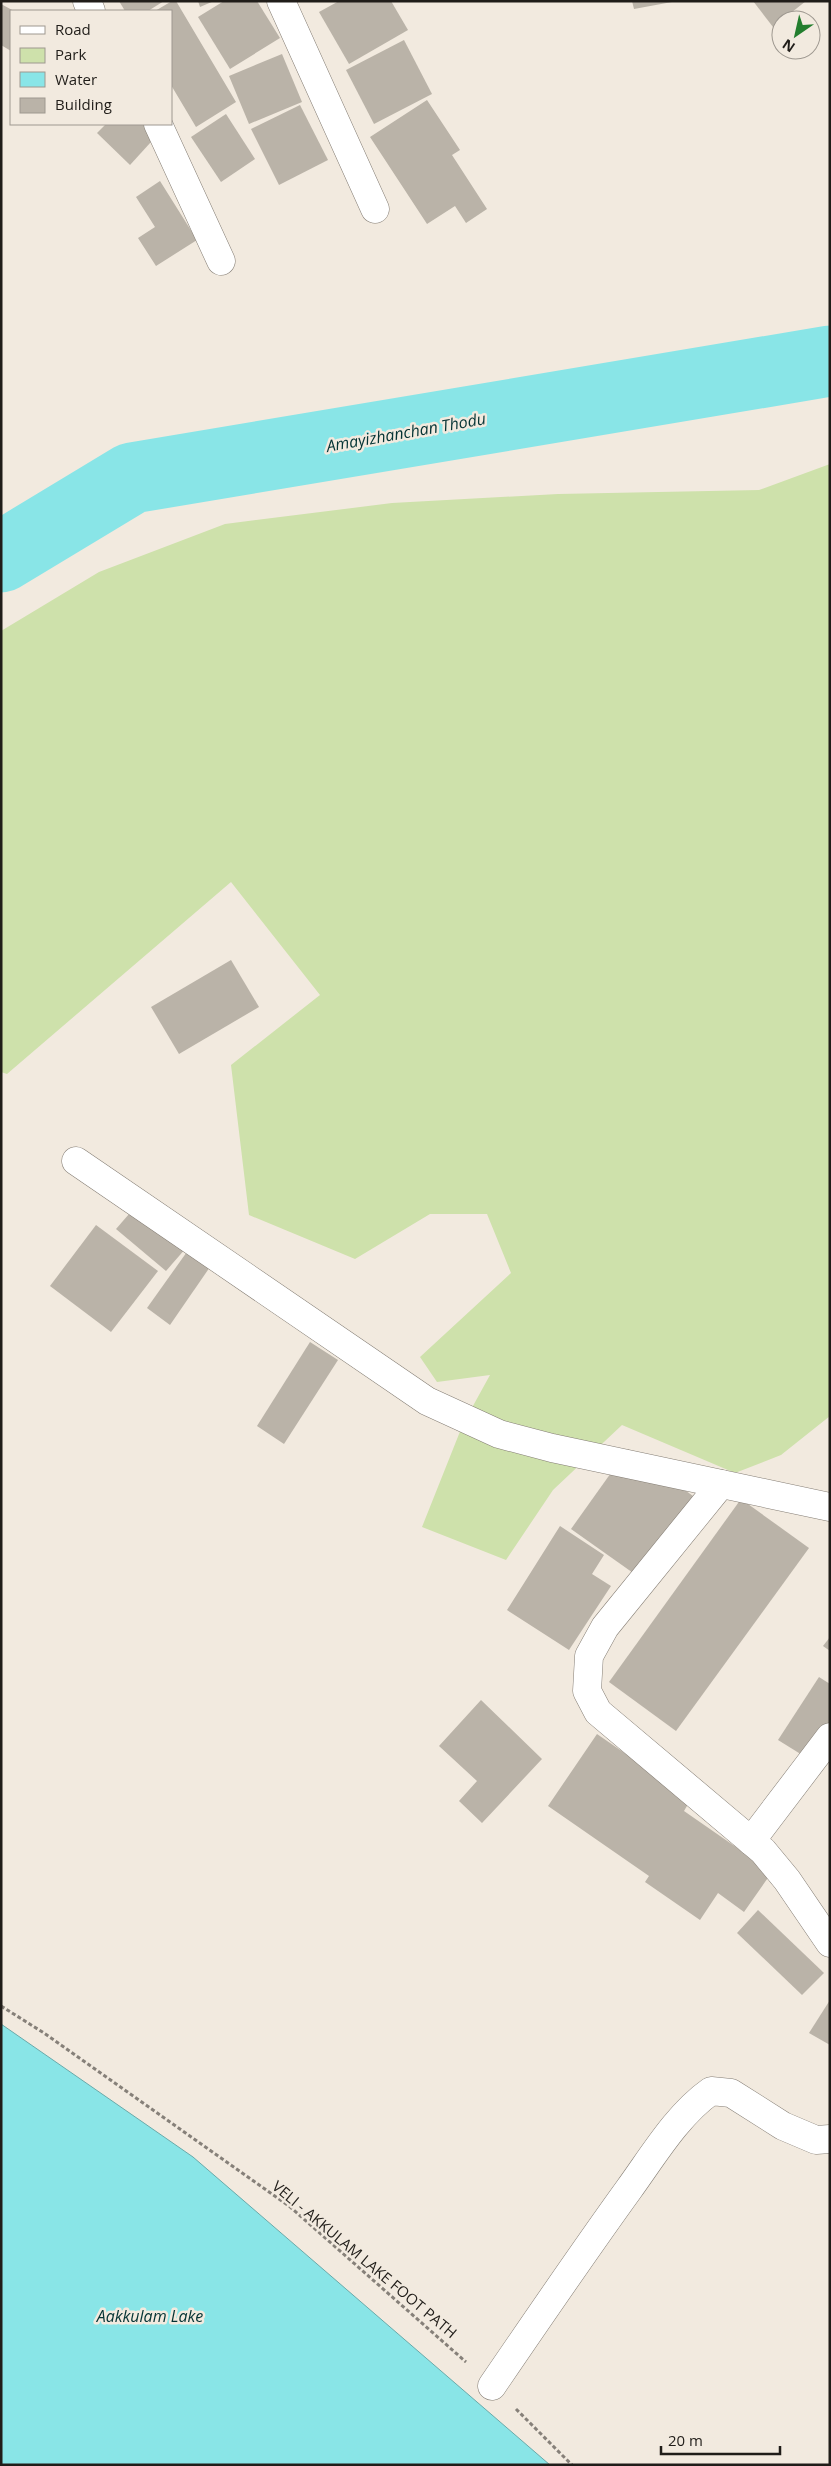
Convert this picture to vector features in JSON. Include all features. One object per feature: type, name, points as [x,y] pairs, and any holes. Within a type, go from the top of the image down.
[{"type":"street","points":[[281,1],[375,209]]},
{"type":"street","points":[[158,125],[221,261]]},
{"type":"street","points":[[76,1162],[427,1401],[499,1434],[552,1448],[830,1507]]},
{"type":"street","points":[[721,1484],[605,1627],[589,1656],[587,1691],[598,1712],[763,1852],[787,1880],[830,1943]]},
{"type":"street","points":[[751,1841],[830,1737]]},
{"type":"street","points":[[492,2386],[650,2159],[696,2102],[711,2091],[731,2093],[784,2126],[816,2140],[830,2139]]},
{"type":"path","name":"VELI - AKKULAM LAKE FOOT PATH","points":[[1,2006],[44,2032],[289,2206],[440,2337],[572,2465]]},
{"type":"green space","points":[[830,464],[830,1416],[781,1455],[735,1473],[622,1425],[553,1490],[506,1560],[422,1527],[463,1424],[490,1375],[437,1382],[420,1357],[511,1273],[487,1214],[430,1214],[355,1259],[249,1215],[231,1065],[320,995],[231,882],[7,1074],[1,1072],[1,631],[99,572],[225,524],[392,503],[558,494],[759,490]]},
{"type":"water","name":"Aakkulam Lake","points":[[1,2024],[193,2157],[550,2465],[1,2465]]},
{"type":"building","points":[[119,1],[164,1],[150,10],[124,10]]},
{"type":"building","points":[[172,1],[176,1],[236,102],[196,127],[172,87],[172,10],[157,10]]},
{"type":"building","points":[[198,1],[214,1],[200,7]]},
{"type":"building","points":[[224,1],[257,1],[280,38],[230,69],[198,17]]},
{"type":"building","points":[[339,1],[391,1],[408,30],[349,64],[319,12]]},
{"type":"building","points":[[632,1],[672,1],[672,2],[634,9]]},
{"type":"building","points":[[753,1],[806,1],[795,10],[771,10],[771,24]]},
{"type":"building","points":[[1,4],[12,10],[10,10],[10,50],[1,45]]},
{"type":"building","points":[[404,40],[432,94],[374,124],[346,70]]},
{"type":"building","points":[[282,54],[302,102],[249,124],[229,76]]},
{"type":"building","points":[[427,100],[460,150],[452,155],[487,209],[466,223],[455,206],[427,224],[370,137]]},
{"type":"building","points":[[300,105],[328,160],[279,185],[251,129]]},
{"type":"building","points":[[226,114],[255,159],[221,182],[191,137]]},
{"type":"building","points":[[105,125],[154,125],[161,131],[130,165],[97,133]]},
{"type":"building","points":[[160,181],[197,240],[156,266],[138,238],[155,227],[136,197]]},
{"type":"building","points":[[231,960],[259,1007],[179,1054],[151,1007]]},
{"type":"building","points":[[136,1206],[186,1248],[166,1271],[116,1229]]},
{"type":"building","points":[[96,1225],[158,1271],[111,1332],[50,1286]]},
{"type":"building","points":[[189,1249],[212,1264],[170,1325],[147,1308]]},
{"type":"building","points":[[310,1342],[338,1360],[284,1444],[257,1426]]},
{"type":"building","points":[[628,1449],[693,1496],[636,1575],[571,1529]]},
{"type":"building","points":[[741,1499],[809,1548],[676,1731],[609,1682]]},
{"type":"building","points":[[560,1526],[604,1555],[592,1574],[611,1586],[569,1650],[507,1610]]},
{"type":"building","points":[[830,1637],[830,1651],[823,1646]]},
{"type":"building","points":[[819,1677],[830,1684],[830,1724],[807,1758],[778,1740]]},
{"type":"building","points":[[481,1700],[542,1759],[482,1823],[459,1801],[477,1781],[439,1746]]},
{"type":"building","points":[[597,1734],[691,1799],[684,1811],[772,1872],[744,1912],[718,1893],[700,1920],[645,1882],[649,1876],[548,1806]]},
{"type":"building","points":[[758,1910],[824,1973],[802,1995],[737,1933]]},
{"type":"building","points":[[830,2000],[830,2045],[809,2033]]},
{"type":"waterway","name":"Amayizhanchan Thodu","points":[[1,557],[132,478],[830,361]]}]
